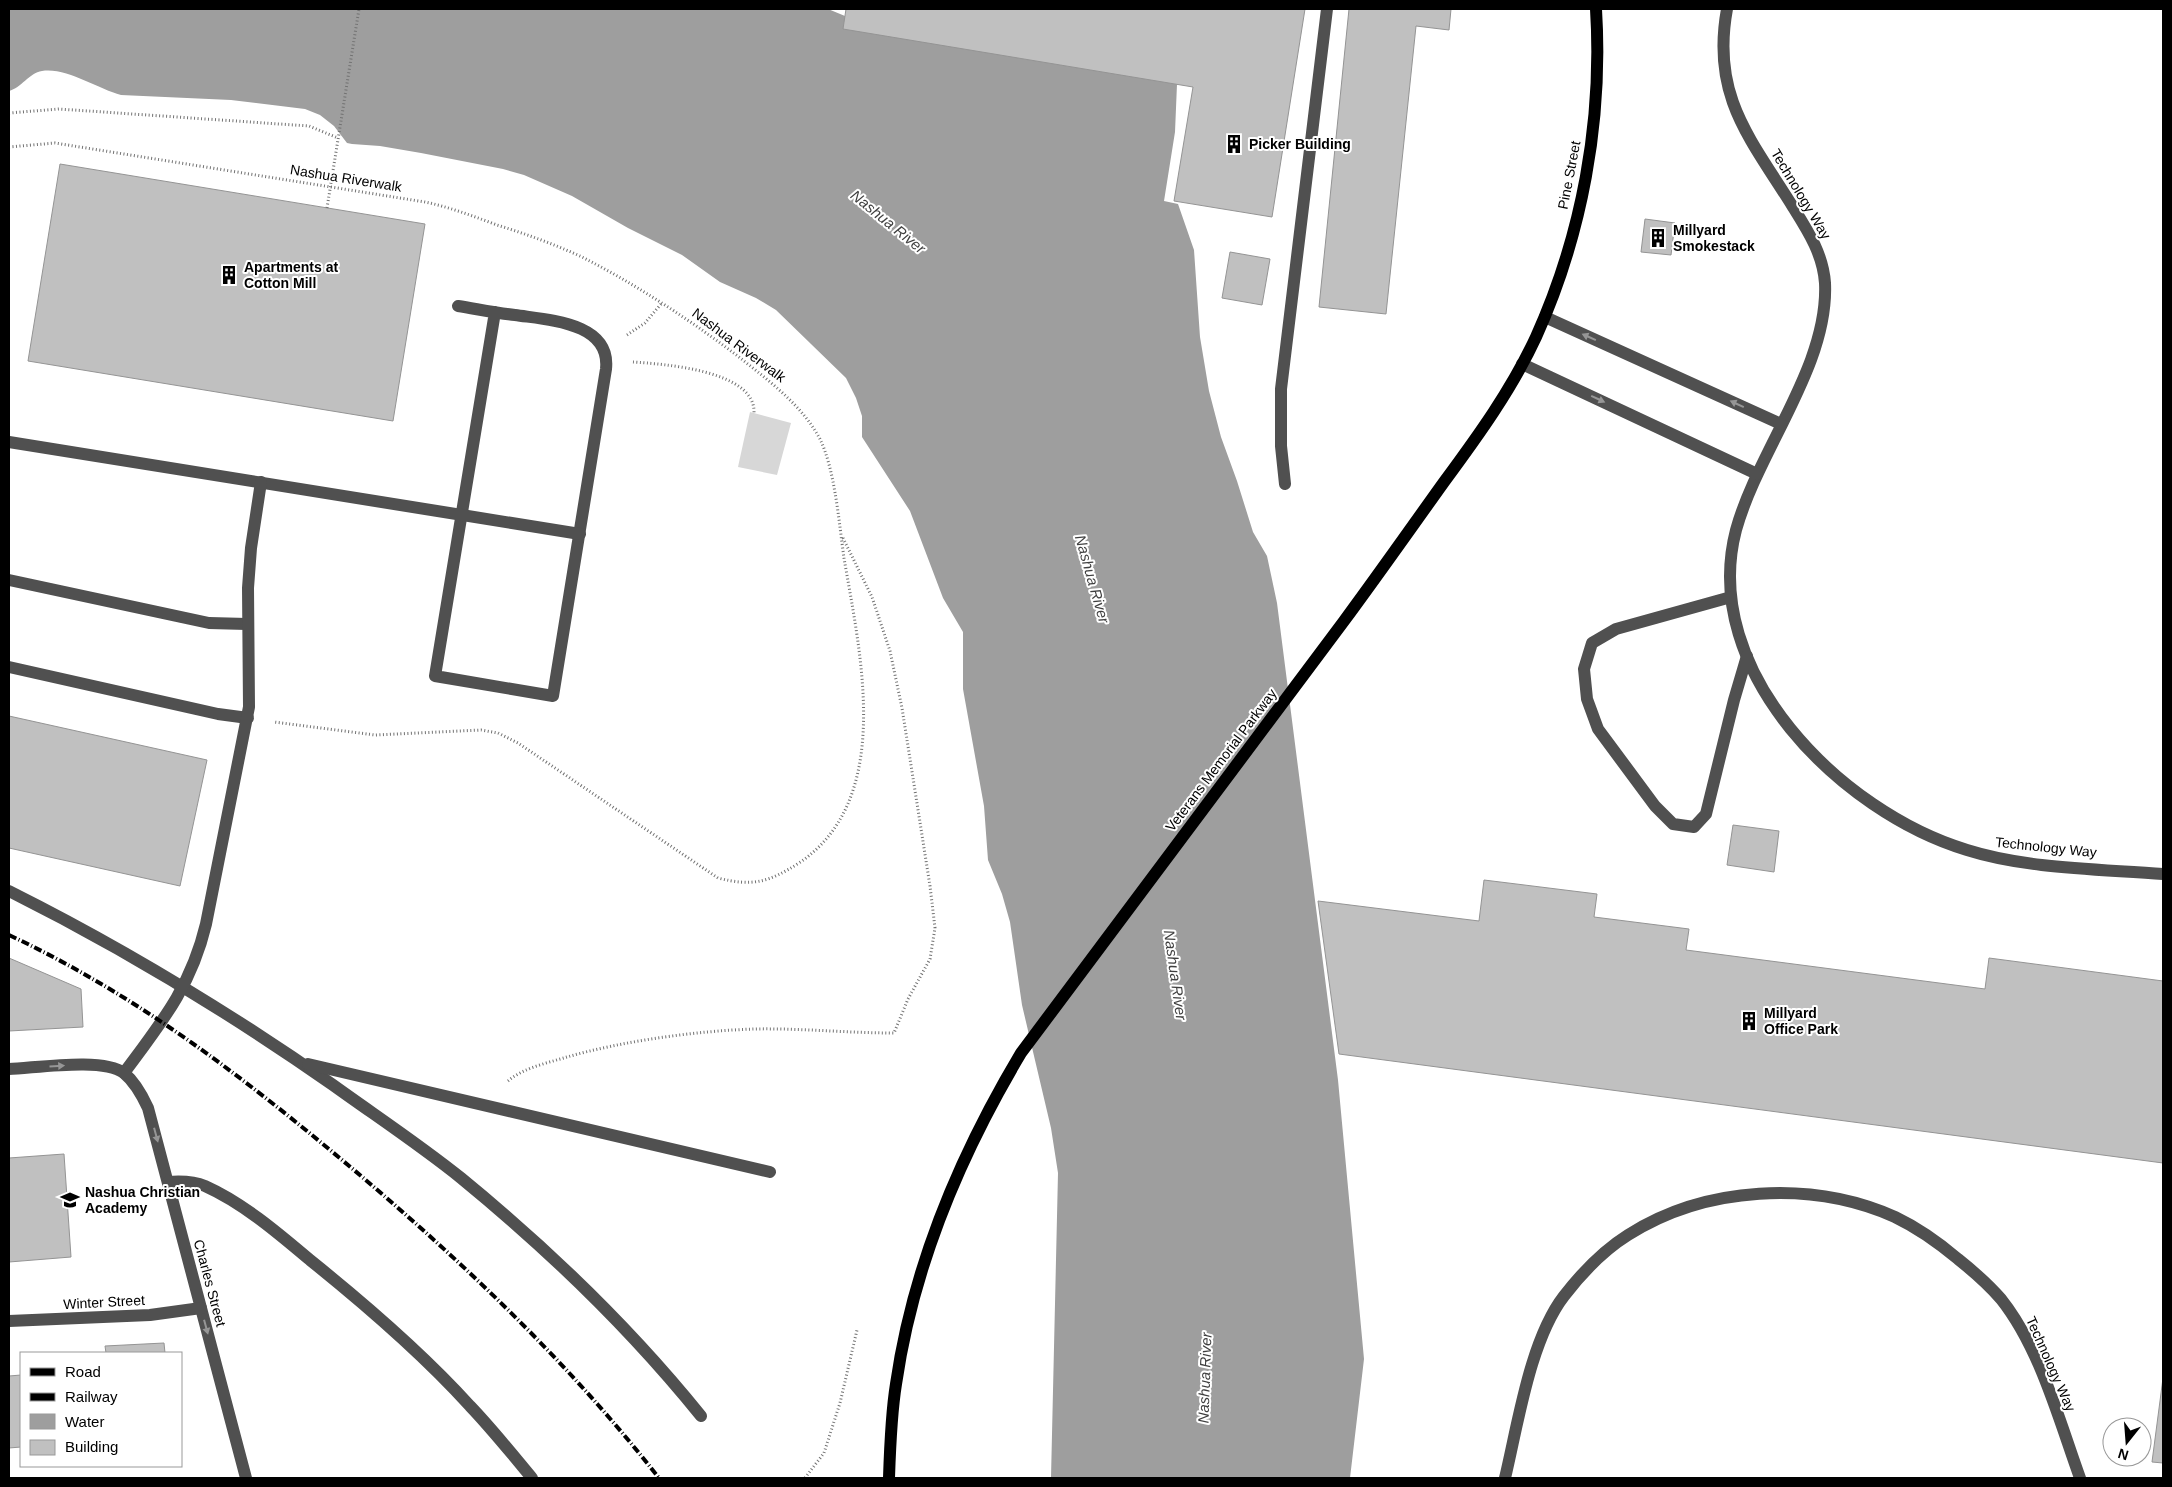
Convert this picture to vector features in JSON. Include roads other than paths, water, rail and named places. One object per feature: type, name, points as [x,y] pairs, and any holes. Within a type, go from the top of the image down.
[{"type":"main road","name":"Pine Street","points":[[1534,341],[1545,316],[1570,241],[1591,147],[1596,99],[1596,9]]},
{"type":"main road","name":"Veterans Memorial Parkway","points":[[889,1478],[896,1384],[905,1333],[927,1251],[944,1205],[979,1127],[1021,1053],[1372,582],[1480,433],[1534,341]]},
{"type":"street","points":[[1285,484],[1281,446],[1281,389],[1327,9]]},
{"type":"street","name":"Technology Way","points":[[1727,9],[1723,55],[1730,97],[1750,138],[1813,239],[1821,259],[1825,279],[1825,297],[1816,343],[1799,386],[1742,510],[1733,545],[1730,571],[1731,597],[1738,632],[1766,692],[1787,724],[1811,754],[1826,769],[1865,799],[1915,830],[1966,850],[2005,859],[2163,874]]},
{"type":"street","points":[[458,306],[556,321],[576,326],[593,336],[603,348],[607,361],[553,696],[435,676],[495,312]]},
{"type":"street","points":[[1545,316],[1781,424]]},
{"type":"street","points":[[1522,364],[1757,474]]},
{"type":"street","points":[[9,442],[580,534]]},
{"type":"street","points":[[9,1069],[88,1064],[106,1066],[124,1073],[173,1006],[197,958],[248,718],[250,686],[247,624],[251,548],[261,482]]},
{"type":"street","points":[[9,580],[208,623],[247,624]]},
{"type":"street","points":[[1731,597],[1616,629],[1592,643],[1584,669],[1587,699],[1598,729],[1656,806],[1673,824],[1694,827],[1706,814],[1734,700],[1748,656]]},
{"type":"street","points":[[9,667],[218,714],[248,718]]},
{"type":"street","points":[[9,891],[59,916],[183,988],[299,1062],[404,1135],[517,1224],[612,1314],[658,1364],[701,1416]]},
{"type":"street","points":[[299,1062],[770,1172]]},
{"type":"street","name":"Charles Street","points":[[124,1073],[139,1090],[148,1108],[246,1478]]},
{"type":"street","points":[[168,1182],[191,1182],[218,1193],[248,1212],[302,1253],[395,1333],[469,1404],[532,1478]]},
{"type":"street","name":"Technology Way","points":[[1505,1478],[1536,1352],[1555,1310],[1574,1285],[1604,1254],[1628,1235],[1679,1212],[1720,1199],[1758,1194],[1808,1195],[1834,1199],[1887,1214],[1925,1234],[1970,1268],[2001,1300],[2032,1352],[2053,1402],[2080,1478]]},
{"type":"street","name":"Winter Street","points":[[9,1321],[150,1315],[201,1308]]},
{"type":"water","name":"Nashua River","points":[[9,9],[828,9],[845,16],[1177,84],[1175,132],[1164,201],[1178,204],[1194,250],[1200,337],[1209,391],[1221,437],[1253,532],[1267,556],[1277,603],[1338,1080],[1364,1359],[1350,1478],[1051,1478],[1058,1173],[1051,1128],[1022,1005],[1010,922],[1002,894],[988,860],[984,806],[963,689],[963,632],[943,598],[910,511],[862,437],[862,416],[846,378],[776,310],[756,298],[720,282],[682,255],[628,228],[572,196],[524,175],[421,153],[347,143],[334,126],[320,115],[305,109],[231,100],[121,95],[71,75],[51,71],[37,72],[9,91]]},
{"type":"railway","points":[[9,935],[55,958],[144,1010],[268,1100],[348,1165],[472,1275],[512,1314],[588,1394],[659,1478]]},
{"type":"place","name":"Picker Building","points":[[1234,144]]},
{"type":"place","name":"Millyard Smokestack","points":[[1658,238]]},
{"type":"place","name":"Apartments at Cotton Mill","points":[[229,275]]},
{"type":"place","name":"Millyard Office Park","points":[[1749,1021]]},
{"type":"place","name":"Nashua Christian Academy","points":[[70,1200]]}]
